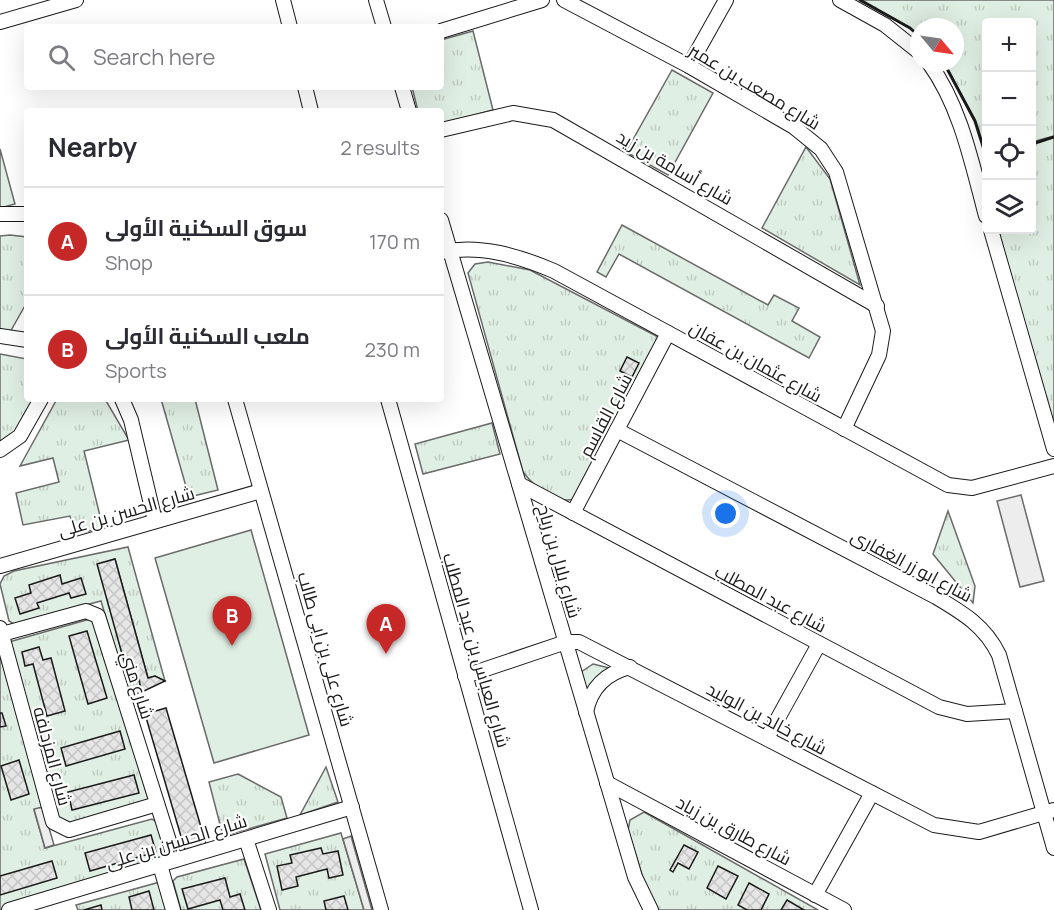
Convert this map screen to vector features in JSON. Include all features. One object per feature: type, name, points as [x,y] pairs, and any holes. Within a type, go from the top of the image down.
[{"type":"street","points":[[0,22],[76,0]]},
{"type":"street","points":[[283,0],[289,24]]},
{"type":"street","points":[[376,0],[383,24]]},
{"type":"street","points":[[444,30],[542,0]]},
{"type":"street","name":"شارع مصعب بن عمير","points":[[564,0],[574,3],[689,66],[794,128],[820,148],[832,166],[840,185],[883,331],[881,347],[844,429]]},
{"type":"street","points":[[689,66],[726,0]]},
{"type":"street","points":[[840,0],[885,25],[910,45]]},
{"type":"street","points":[[936,72],[954,105],[982,199]]},
{"type":"street","points":[[306,90],[310,108]]},
{"type":"street","points":[[403,90],[408,108]]},
{"type":"street","name":"شارع أسامة بن زيد","points":[[444,129],[513,113],[553,120],[877,306]]},
{"type":"street","points":[[0,214],[24,214]]},
{"type":"street","points":[[991,234],[1054,450]]},
{"type":"street","name":"شارع عثمان بن عفان","points":[[446,251],[483,251],[528,260],[554,271],[940,482],[956,487],[972,488],[1054,466]]},
{"type":"street","name":"شارع بلال بن رباح","points":[[446,251],[519,484],[638,885],[651,910]]},
{"type":"street","name":"شارع القاسم","points":[[573,513],[668,333]]},
{"type":"street","points":[[0,336],[24,340]]},
{"type":"street","points":[[0,450],[20,436],[39,402]]},
{"type":"street","points":[[123,402],[131,420],[155,521]]},
{"type":"street","name":"شارع على بن ابى طالب","points":[[236,402],[381,910]]},
{"type":"street","name":"شارع العباس بن عبد المطلب","points":[[389,402],[531,910]]},
{"type":"street","name":"شارع ابو زر الغفارى","points":[[617,429],[965,614],[984,630],[994,646],[1049,812],[1054,848]]},
{"type":"street","name":"شارع عبد المطلب","points":[[519,484],[939,707],[967,714],[1015,711]]},
{"type":"street","name":"شارع الحسن بن على","points":[[0,566],[261,491]]},
{"type":"street","name":"شارع مني","points":[[1,631],[86,611],[98,616],[175,860]]},
{"type":"street","name":"شارع المزدلفه","points":[[1,631],[53,822],[69,830],[157,804]]},
{"type":"street","points":[[465,676],[566,642]]},
{"type":"street","name":"شارع خالد بن الوليد","points":[[566,642],[585,644],[934,825],[964,831],[979,831],[1049,812]]},
{"type":"street","points":[[767,738],[819,644]]},
{"type":"street","points":[[586,712],[592,694],[603,679],[630,667]]},
{"type":"street","name":"شارع طارق بن زياد","points":[[607,783],[844,910]]},
{"type":"street","points":[[815,895],[872,793]]},
{"type":"street","name":"شارع الحسين بن على","points":[[9,910],[352,807]]},
{"type":"street","points":[[246,839],[269,910]]},
{"type":"street","points":[[160,865],[172,910]]},
{"type":"street","points":[[57,896],[60,910]]},
{"type":"green space","points":[[860,0],[1054,0],[1054,136],[1036,141],[1036,18],[982,18],[982,143],[975,121],[949,72],[964,72],[964,18],[910,18],[910,28]]},
{"type":"green space","points":[[473,31],[493,110],[444,123],[444,108],[417,108],[413,90],[444,90],[444,39]]},
{"type":"green space","points":[[672,70],[713,93],[668,175],[626,152]]},
{"type":"green space","points":[[1054,137],[1054,449],[992,234],[1036,234],[1036,143]]},
{"type":"green space","points":[[806,147],[830,179],[860,285],[762,228]]},
{"type":"green space","points":[[0,149],[15,204],[0,208]]},
{"type":"green space","points":[[622,225],[768,305],[774,295],[799,308],[792,321],[820,337],[809,358],[619,254],[606,277],[597,272]]},
{"type":"green space","points":[[0,236],[24,237],[24,307],[9,334],[0,332]]},
{"type":"green space","points":[[488,262],[530,270],[662,339],[579,498],[563,500],[555,498],[541,490],[523,472],[468,273],[475,264]]},
{"type":"green space","points":[[0,354],[24,358],[24,402],[35,402],[12,443],[0,447]]},
{"type":"green space","points":[[55,402],[107,402],[129,440],[84,451],[103,528],[75,534],[70,516],[23,525],[16,493],[59,482],[53,458],[20,466]]},
{"type":"green space","points":[[162,402],[196,402],[218,490],[189,497]]},
{"type":"green space","points":[[492,423],[500,454],[423,474],[415,444]]},
{"type":"green space","points":[[948,511],[975,586],[973,603],[933,554]]},
{"type":"green space","points":[[251,530],[309,735],[214,763],[155,558]]},
{"type":"green space","points":[[128,547],[165,681],[155,676],[148,678],[115,559],[98,564],[129,678],[138,676],[142,692],[129,696],[101,601],[14,624],[9,621],[0,584],[4,576],[14,571]]},
{"type":"green space","points":[[97,617],[149,802],[61,827],[9,642]]},
{"type":"green space","points":[[0,655],[43,807],[34,810],[45,848],[152,819],[159,824],[168,856],[162,865],[0,910]]},
{"type":"green space","points":[[593,664],[613,669],[588,696],[581,672]]},
{"type":"green space","points":[[326,767],[338,802],[300,815]]},
{"type":"green space","points":[[238,774],[281,797],[287,818],[223,836],[209,782]]},
{"type":"green space","points":[[644,812],[818,910],[653,910],[628,830],[630,820]]},
{"type":"green space","points":[[341,833],[364,910],[280,910],[265,854]]},
{"type":"green space","points":[[244,859],[261,910],[181,910],[173,881],[177,877]]},
{"type":"green space","points":[[160,882],[168,910],[78,910],[76,905]]},
{"type":"shaded area","points":[[1021,495],[1044,581],[1020,587],[997,501]]},
{"type":"shaded area","points":[[43,807],[54,845],[45,848],[34,809]]},
{"type":"shaded area","points":[[351,836],[372,910],[364,910],[343,839]]},
{"type":"building","points":[[627,357],[639,363],[632,377],[620,371]]},
{"type":"building","points":[[115,559],[148,678],[155,676],[165,681],[142,692],[138,676],[129,679],[97,564]]},
{"type":"building","points":[[60,575],[62,584],[81,578],[86,594],[71,598],[69,593],[37,603],[39,608],[20,614],[15,598],[31,593],[29,585]]},
{"type":"building","points":[[87,631],[107,698],[88,704],[69,636]]},
{"type":"building","points":[[39,647],[43,660],[51,658],[65,711],[47,716],[33,664],[25,666],[22,652]]},
{"type":"building","points":[[166,708],[206,844],[185,850],[145,714]]},
{"type":"building","points":[[0,713],[2,713],[6,726],[0,727]]},
{"type":"building","points":[[120,731],[125,749],[66,766],[61,748]]},
{"type":"building","points":[[19,760],[29,794],[11,800],[1,766]]},
{"type":"building","points":[[134,775],[139,793],[72,810],[68,792]]},
{"type":"building","points":[[151,835],[156,852],[90,871],[85,853]]},
{"type":"building","points":[[684,845],[698,852],[689,869],[678,863],[673,872],[670,870]]},
{"type":"building","points":[[321,848],[323,854],[338,851],[343,875],[329,878],[327,869],[296,877],[298,886],[282,890],[277,866],[292,863],[290,855]]},
{"type":"building","points":[[52,861],[57,878],[0,895],[0,876]]},
{"type":"building","points":[[718,866],[738,876],[726,899],[707,888]]},
{"type":"building","points":[[225,878],[230,897],[240,894],[245,910],[223,910],[220,900],[188,909],[182,889]]},
{"type":"building","points":[[749,883],[769,894],[761,910],[747,910],[738,905]]},
{"type":"building","points":[[149,891],[154,910],[132,910],[129,897]]},
{"type":"building","points":[[344,896],[348,910],[326,910],[324,901]]},
{"type":"building","points":[[787,900],[804,910],[781,910]]},
{"type":"building","points":[[101,905],[102,910],[84,910]]},
{"type":"wall","points":[[860,0],[910,28]]},
{"type":"wall","points":[[949,72],[975,121],[982,143]]},
{"type":"wall","points":[[1036,143],[1054,137]]},
{"type":"place","name":"ملعب السكنية الأولى","points":[[232,646]]},
{"type":"place","name":"سوق السكنية الأولى","points":[[386,654]]}]
